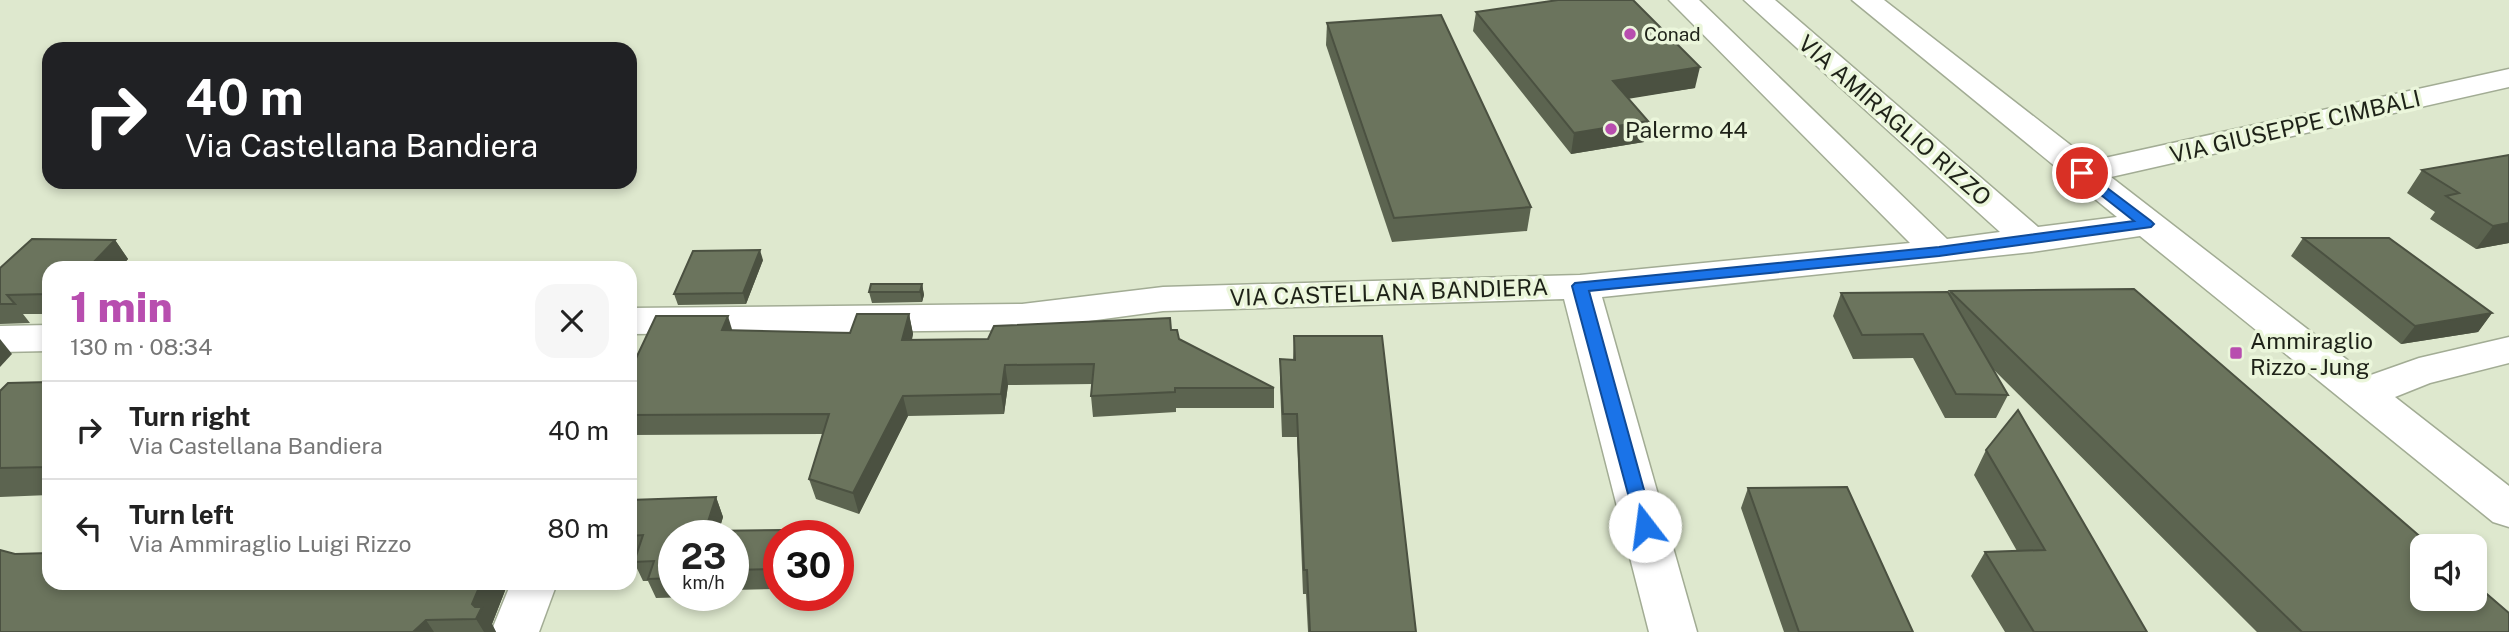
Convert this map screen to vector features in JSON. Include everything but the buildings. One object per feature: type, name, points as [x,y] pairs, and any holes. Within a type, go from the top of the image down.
[{"type":"street","points":[[1683,0],[1939,251]]},
{"type":"street","name":"VIA AMIRAGLIO RIZZO","points":[[1758,0],[2032,241]]},
{"type":"street","points":[[1866,0],[2509,510]]},
{"type":"street","name":"VIA GIUSEPPE CIMBALI","points":[[2082,173],[2509,78]]},
{"type":"street","name":"VIA CASTELLANA BANDIERA","points":[[637,322],[1021,317],[1163,299],[1580,286],[2032,241],[2146,224]]},
{"type":"street","points":[[1580,286],[1673,632]]},
{"type":"street","points":[[0,339],[42,338]]},
{"type":"street","points":[[2363,394],[2419,372],[2509,350]]},
{"type":"street","points":[[515,632],[531,590]]},
{"type":"place","name":"Conad","points":[[1630,34]]},
{"type":"place","name":"Palermo 44","points":[[1611,129]]},
{"type":"place","name":"Ammiraglio Rizzo - Jung","points":[[2236,353]]},
{"type":"route","points":[[1645,526],[1580,286],[2032,241],[2146,224],[2082,173]]}]
